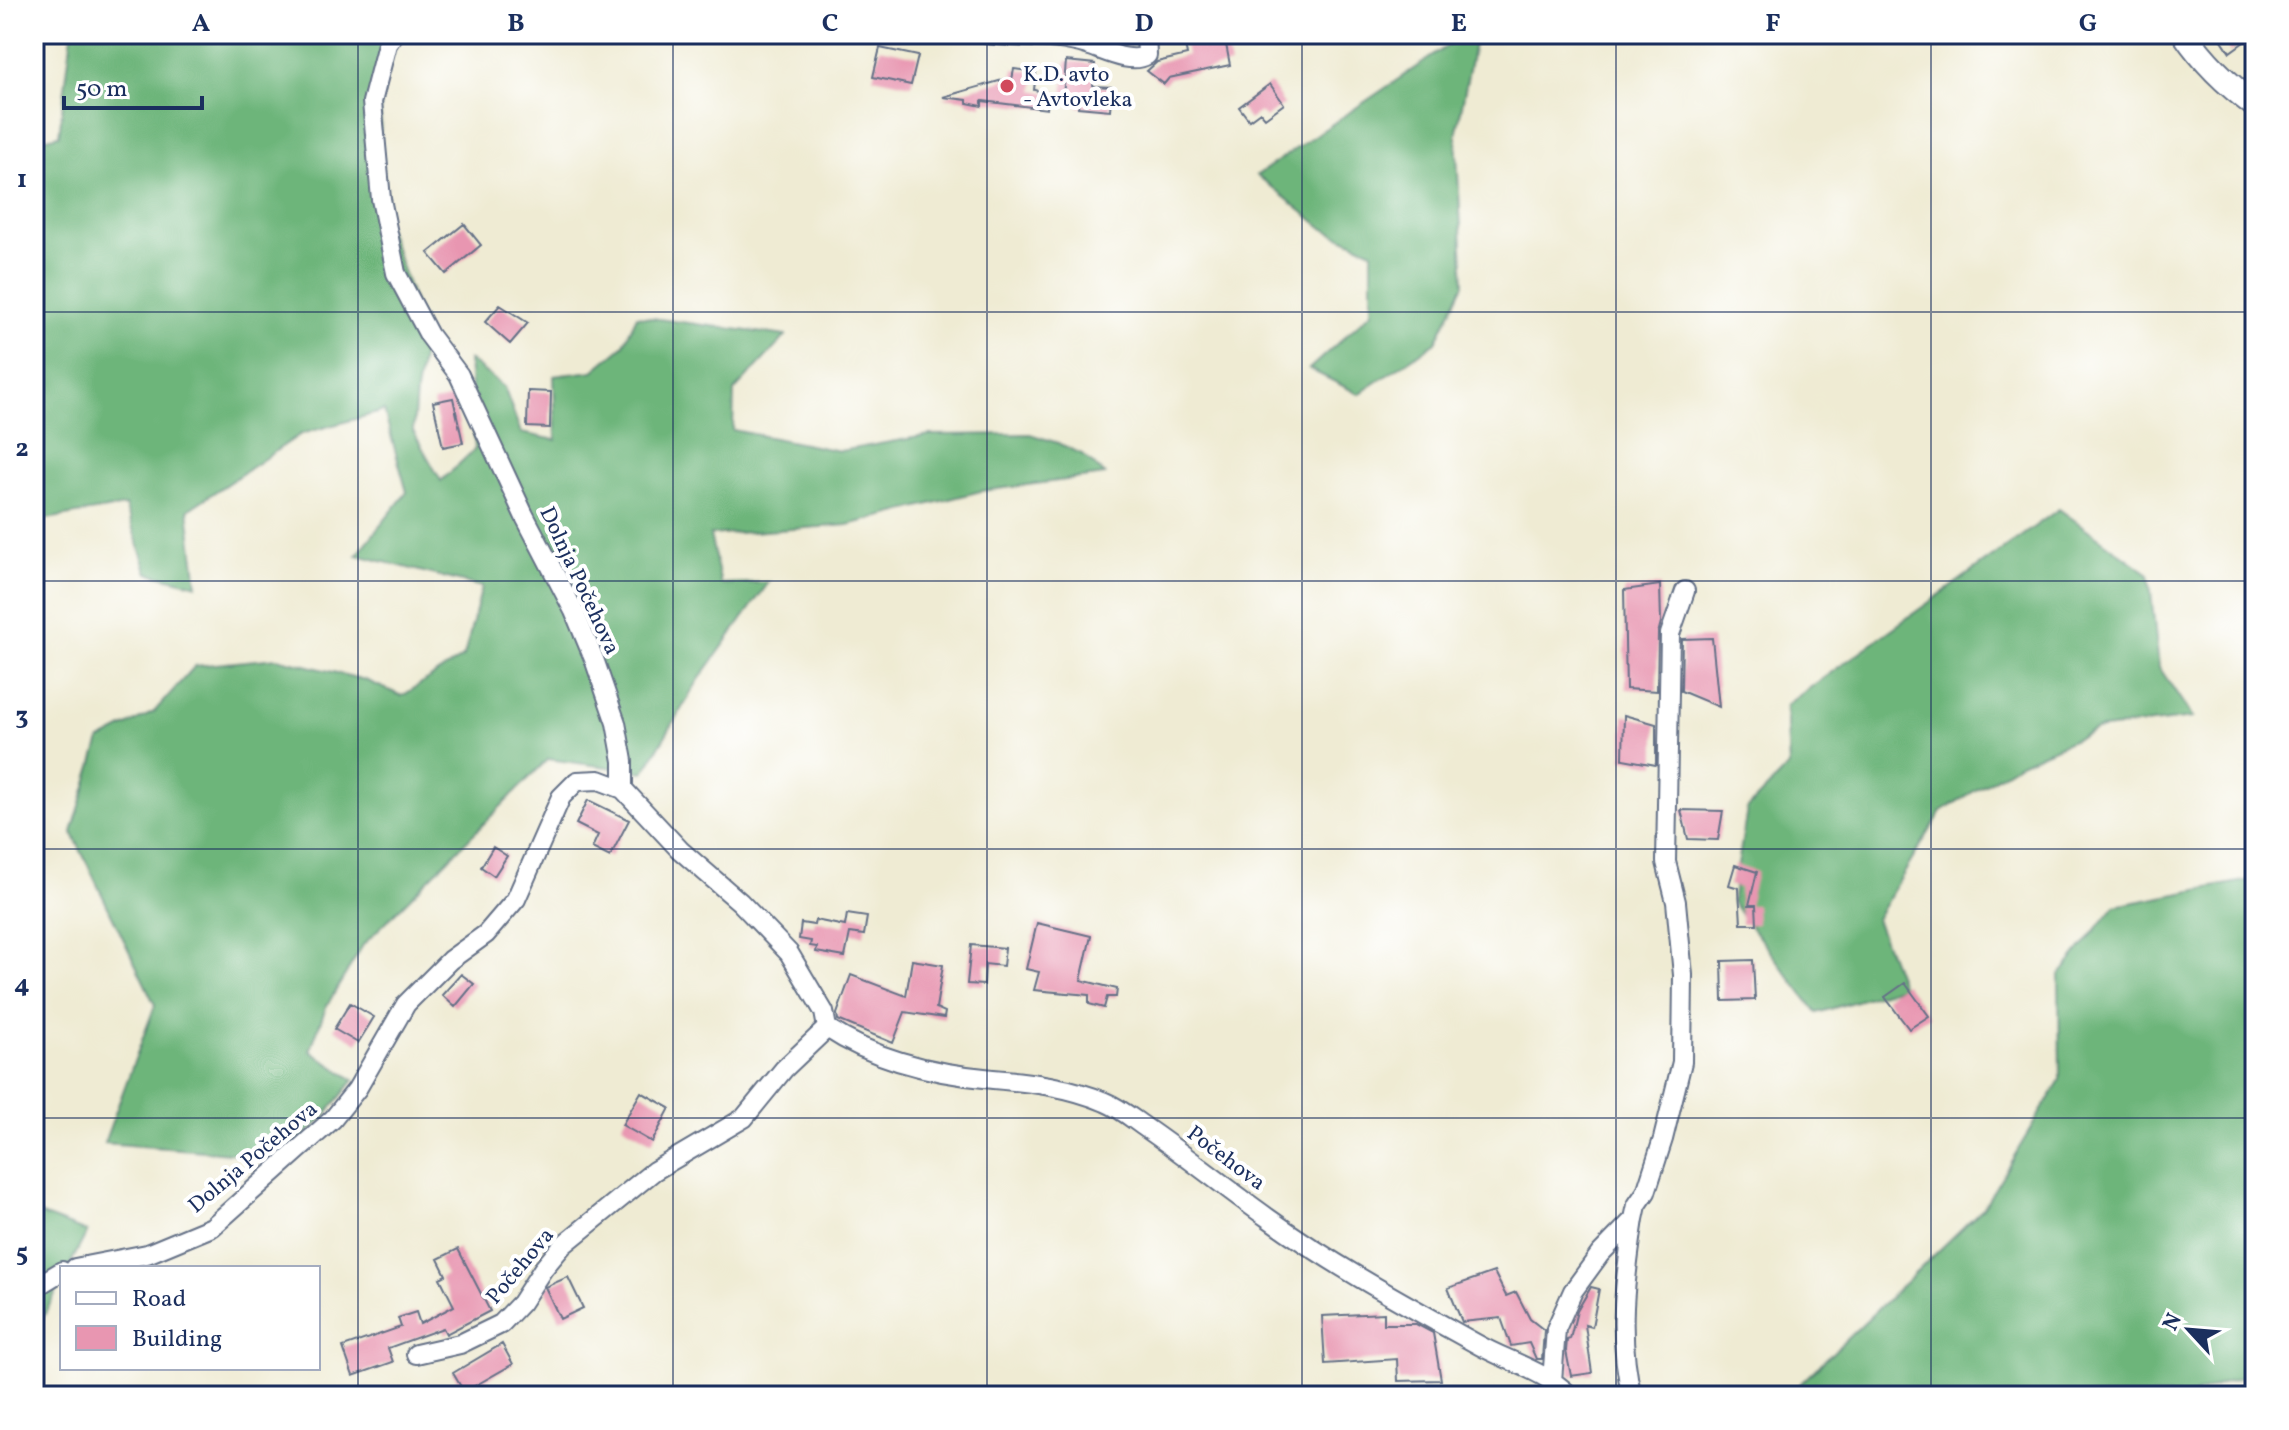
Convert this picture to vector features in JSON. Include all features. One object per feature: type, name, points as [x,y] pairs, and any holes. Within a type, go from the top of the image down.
[{"type":"street","name":"Dolnja Počehova","points":[[85,1266],[147,1254],[212,1227],[333,1119],[357,1089],[406,1004],[450,960],[486,934],[516,899],[561,797],[577,781],[599,780],[623,789],[623,761],[616,723],[574,611],[524,515],[459,375],[429,335],[396,273],[381,199],[372,102],[387,44],[394,34]]},
{"type":"street","points":[[987,34],[1078,42],[1131,59],[1147,55],[1146,34]]},
{"type":"street","points":[[2185,34],[2198,54],[2249,92]]},
{"type":"street","points":[[1632,1396],[1623,1344],[1626,1277],[1634,1219],[1663,1139],[1682,1062],[1683,975],[1676,902],[1666,862],[1670,634],[1685,591]]},
{"type":"street","points":[[623,789],[680,850],[740,902],[789,953],[824,1012],[827,1028]]},
{"type":"street","name":"Počehova","points":[[416,1354],[460,1344],[501,1324],[521,1303],[563,1245],[654,1171],[744,1118],[784,1069],[827,1028],[844,1040],[892,1059],[933,1070],[1032,1081],[1107,1102],[1186,1155],[1269,1219],[1379,1288],[1498,1356],[1552,1381],[1570,1396]]},
{"type":"street","points":[[1552,1381],[1556,1329],[1573,1291],[1600,1254],[1634,1219]]},
{"type":"street","points":[[34,1288],[60,1272]]},
{"type":"green space","points":[[72,34],[389,34],[383,42],[378,200],[426,336],[416,391],[413,431],[441,481],[475,449],[469,360],[504,387],[521,433],[556,440],[554,376],[593,371],[623,346],[637,316],[786,336],[734,391],[733,430],[840,451],[930,435],[1030,434],[1082,454],[1105,475],[981,491],[848,525],[710,535],[721,584],[769,582],[698,681],[644,772],[548,759],[363,945],[326,1007],[310,1051],[354,1080],[321,1121],[280,1157],[104,1143],[155,1005],[72,832],[100,740],[154,712],[195,666],[277,658],[365,680],[402,696],[464,656],[482,587],[357,555],[407,492],[384,411],[301,434],[188,510],[197,585],[148,573],[125,506],[34,521],[34,141],[59,135]]},
{"type":"green space","points":[[1465,34],[1476,34],[1456,136],[1464,284],[1436,342],[1359,394],[1309,369],[1372,312],[1372,251],[1324,229],[1257,175]]},
{"type":"green space","points":[[2059,509],[2149,574],[2159,667],[2193,718],[2095,730],[2018,764],[1942,811],[1876,919],[1902,987],[1817,1013],[1732,902],[1747,809],[1789,766],[1786,705]]},
{"type":"green space","points":[[2255,879],[2255,1372],[2189,1396],[1792,1396],[1802,1382],[1983,1208],[2060,1080],[2059,976],[2115,906]]},
{"type":"green space","points":[[34,1212],[87,1232],[70,1266],[60,1266],[60,1284],[34,1335]]},
{"type":"building","points":[[1224,34],[1230,65],[1169,78],[1164,84],[1147,71],[1157,62],[1187,55],[1184,40]]},
{"type":"building","points":[[2218,34],[2255,34],[2230,52]]},
{"type":"building","points":[[880,48],[918,56],[911,85],[873,77]]},
{"type":"building","points":[[1066,61],[1095,64],[1093,86],[1112,87],[1110,110],[1078,107],[1079,99],[1063,97]]},
{"type":"building","name":"K.D. avto - Avtovleka","points":[[1014,69],[1036,72],[1034,90],[1049,93],[1047,109],[982,101],[982,106],[967,103],[967,100],[943,97],[1006,79],[1012,80]]},
{"type":"building","points":[[1270,84],[1284,104],[1265,118],[1260,112],[1249,120],[1239,107]]},
{"type":"building","points":[[464,224],[481,245],[446,274],[428,253]]},
{"type":"building","points":[[500,305],[528,323],[510,344],[485,322]]},
{"type":"building","points":[[528,391],[551,392],[550,428],[527,427]]},
{"type":"building","points":[[453,398],[463,443],[443,447],[433,402]]},
{"type":"building","points":[[1660,585],[1657,691],[1626,689],[1624,590]]},
{"type":"building","points":[[1712,638],[1719,707],[1681,691],[1682,639]]},
{"type":"building","points":[[1624,715],[1656,724],[1656,765],[1623,759]]},
{"type":"building","points":[[588,800],[629,820],[610,857],[592,848],[598,835],[576,824]]},
{"type":"building","points":[[1681,810],[1723,811],[1718,840],[1688,839]]},
{"type":"building","points":[[493,847],[507,856],[494,876],[481,867]]},
{"type":"building","points":[[1735,865],[1757,872],[1749,905],[1756,905],[1757,924],[1741,924],[1739,888],[1729,885]]},
{"type":"building","points":[[847,914],[867,917],[864,935],[850,933],[845,957],[816,952],[817,947],[810,946],[811,941],[799,939],[801,923],[814,925],[815,920],[845,926]]},
{"type":"building","points":[[1037,923],[1091,936],[1081,980],[1117,989],[1116,997],[1107,997],[1104,1008],[1089,1004],[1089,995],[1034,990],[1039,972],[1026,969]]},
{"type":"building","points":[[971,945],[1005,948],[1003,966],[985,964],[984,985],[967,984]]},
{"type":"building","points":[[912,960],[943,965],[936,1008],[945,1012],[944,1018],[905,1012],[893,1043],[838,1020],[837,1014],[851,975],[906,996]]},
{"type":"building","points":[[1753,960],[1755,1000],[1723,1001],[1722,961]]},
{"type":"building","points":[[461,974],[474,984],[455,1007],[442,995]]},
{"type":"building","points":[[1905,983],[1929,1016],[1909,1029],[1885,997]]},
{"type":"building","points":[[350,1003],[374,1017],[358,1043],[334,1029]]},
{"type":"building","points":[[641,1092],[670,1108],[652,1142],[622,1125]]},
{"type":"building","points":[[458,1249],[490,1311],[446,1334],[443,1328],[388,1348],[393,1362],[353,1376],[343,1347],[401,1327],[398,1318],[416,1312],[420,1324],[454,1306],[440,1278],[446,1275],[438,1259]]},
{"type":"building","points":[[1494,1272],[1506,1296],[1516,1292],[1530,1319],[1544,1330],[1542,1359],[1536,1359],[1529,1343],[1511,1346],[1501,1318],[1462,1322],[1448,1288]]},
{"type":"building","points":[[568,1277],[583,1308],[560,1319],[545,1287]]},
{"type":"building","points":[[1591,1287],[1599,1289],[1592,1327],[1585,1325],[1592,1373],[1571,1376],[1567,1340],[1570,1339],[1577,1311]]},
{"type":"building","points":[[1384,1313],[1384,1324],[1416,1324],[1433,1333],[1441,1380],[1398,1381],[1397,1359],[1325,1364],[1322,1316]]},
{"type":"building","points":[[502,1344],[513,1364],[464,1392],[453,1373]]},
{"type":"place","name":"K.D. avto - Avtovleka","points":[[1007,86]]}]
